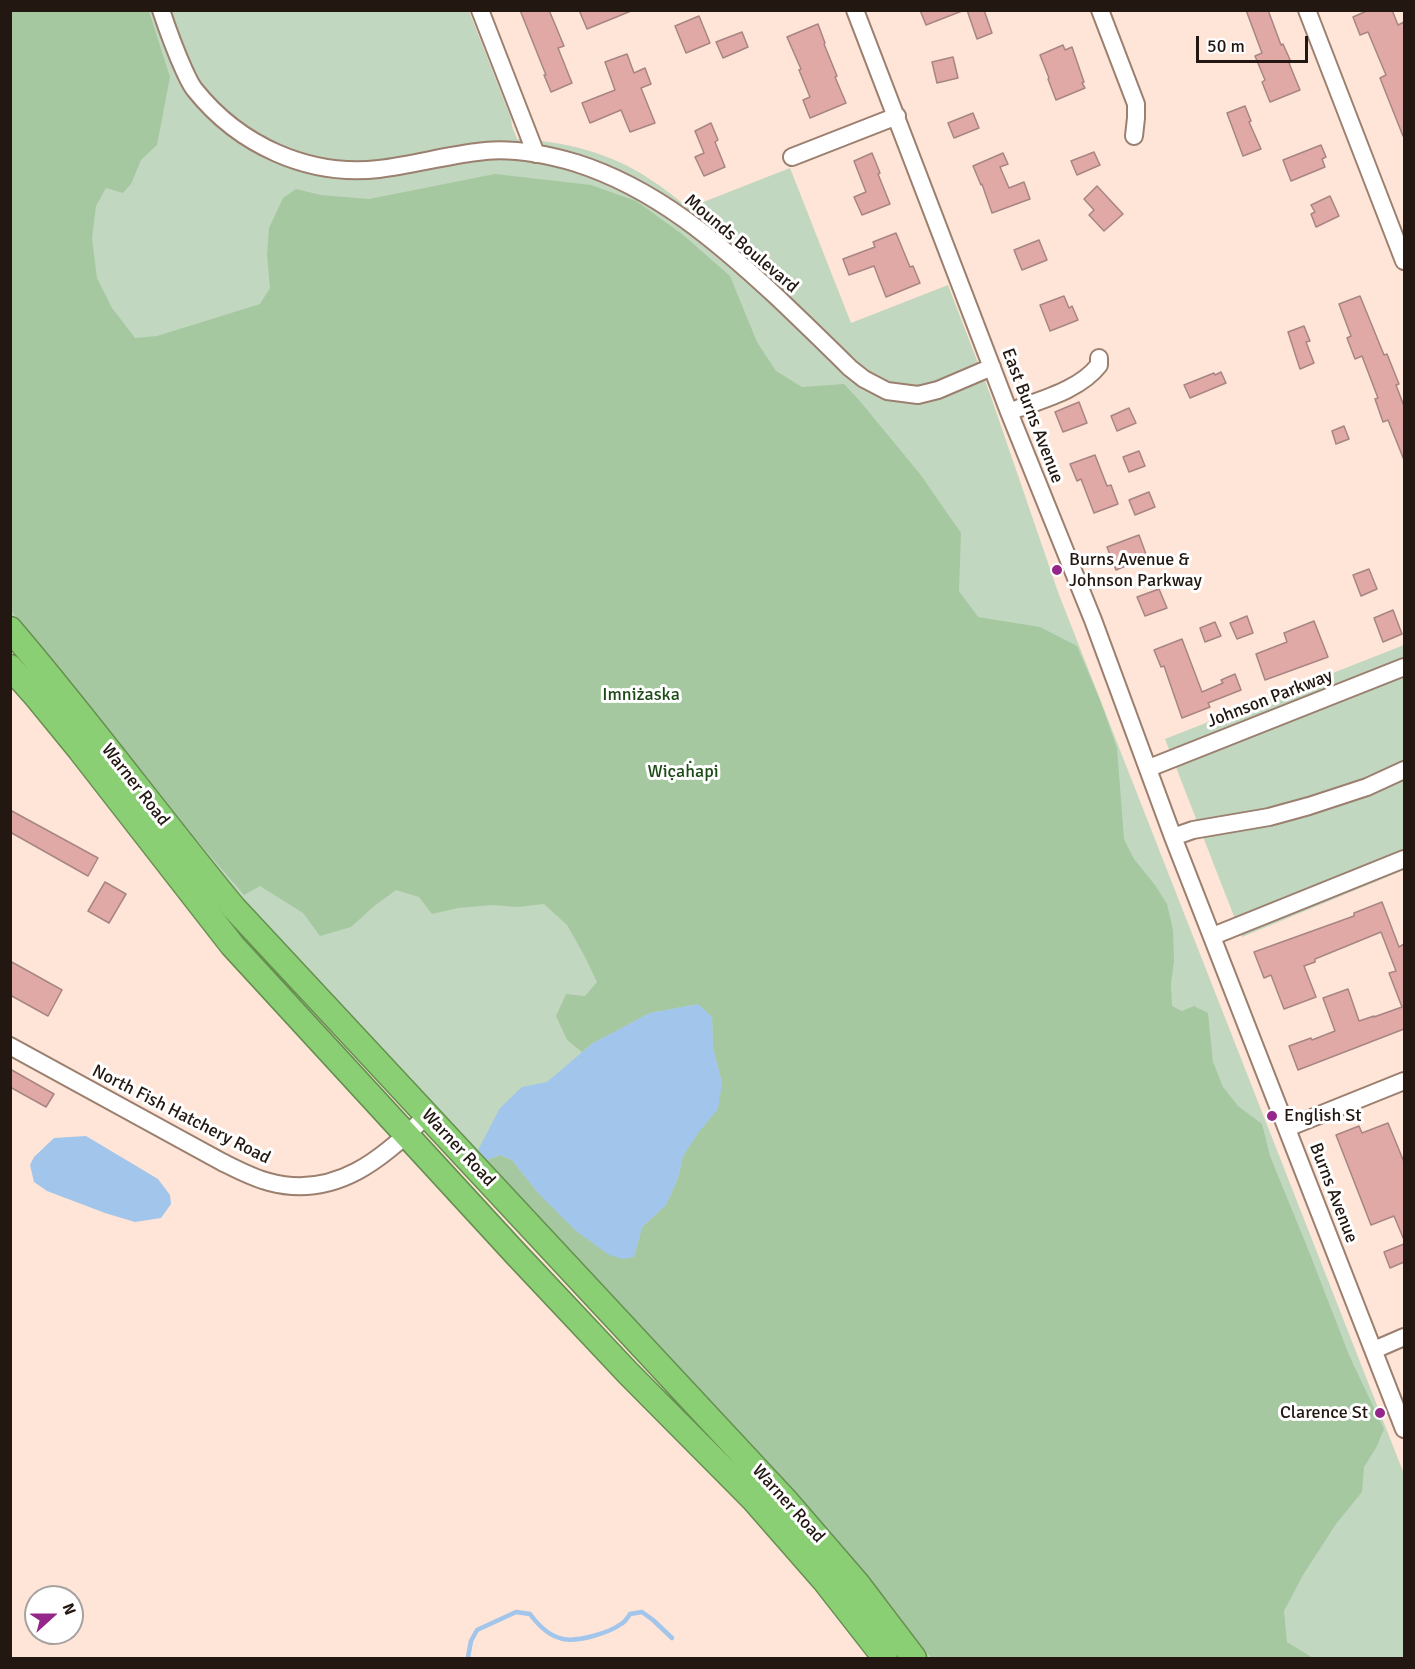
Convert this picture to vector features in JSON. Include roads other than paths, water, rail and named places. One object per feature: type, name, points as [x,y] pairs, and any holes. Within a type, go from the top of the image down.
[{"type":"highway","name":"Warner Road","points":[[10,629],[49,674],[234,908],[781,1495],[857,1583],[914,1659]]},
{"type":"highway","name":"Warner Road","points":[[10,667],[35,694],[232,945],[516,1254],[628,1373],[754,1500],[824,1580],[885,1659]]},
{"type":"highway","points":[[10,675],[35,694]]},
{"type":"street","name":"Mounds Boulevard","points":[[161,10],[193,88],[219,115],[244,136],[272,151],[316,166],[343,170],[376,169],[478,151],[500,150],[536,154],[573,162],[634,187],[704,233],[746,268],[850,368],[864,379],[887,391],[918,394],[938,390],[992,367]]},
{"type":"street","points":[[480,10],[536,154]]},
{"type":"street","name":"East Burns Avenue","points":[[855,10],[1009,412],[1093,620],[1173,837]]},
{"type":"street","points":[[1100,10],[1134,99],[1137,114],[1134,136]]},
{"type":"street","points":[[1307,10],[1403,256]]},
{"type":"street","points":[[792,157],[897,116]]},
{"type":"street","points":[[1009,412],[1083,380],[1100,365],[1099,358]]},
{"type":"street","name":"Johnson Parkway","points":[[1149,768],[1404,667]]},
{"type":"street","points":[[1173,837],[1193,830],[1269,817],[1309,807],[1367,787],[1404,770]]},
{"type":"street","name":"Burns Avenue","points":[[1173,837],[1404,1429]]},
{"type":"street","points":[[1213,936],[1404,859]]},
{"type":"street","name":"North Fish Hatchery Road","points":[[10,1046],[222,1162],[271,1183],[296,1186],[318,1185],[363,1169],[384,1155],[427,1115]]},
{"type":"street","points":[[1287,1128],[1404,1081]]},
{"type":"street","points":[[1374,1350],[1404,1337]]},
{"type":"water","points":[[698,1004],[712,1017],[713,1048],[722,1083],[718,1109],[683,1156],[678,1178],[666,1205],[642,1227],[634,1257],[623,1259],[609,1255],[576,1231],[538,1193],[512,1160],[500,1155],[487,1160],[478,1150],[500,1108],[522,1087],[547,1082],[593,1043],[650,1013]]},
{"type":"water","points":[[86,1136],[158,1179],[170,1195],[171,1204],[161,1218],[135,1222],[47,1191],[34,1182],[30,1165],[34,1157],[54,1138]]},
{"type":"waterway","points":[[469,1658],[471,1641],[477,1630],[516,1612],[530,1614],[549,1633],[569,1640],[601,1633],[616,1627],[630,1614],[642,1612],[672,1638]]},
{"type":"place","name":"Burns Avenue & Johnson Parkway","points":[[1057,570]]},
{"type":"place","name":"English St","points":[[1272,1116]]},
{"type":"place","name":"Clarence St","points":[[1380,1413]]},
{"type":"park label","name":"Imniżaska","points":[[641,695]]},
{"type":"park label","name":"Wic̣aḣapi","points":[[683,772]]}]
